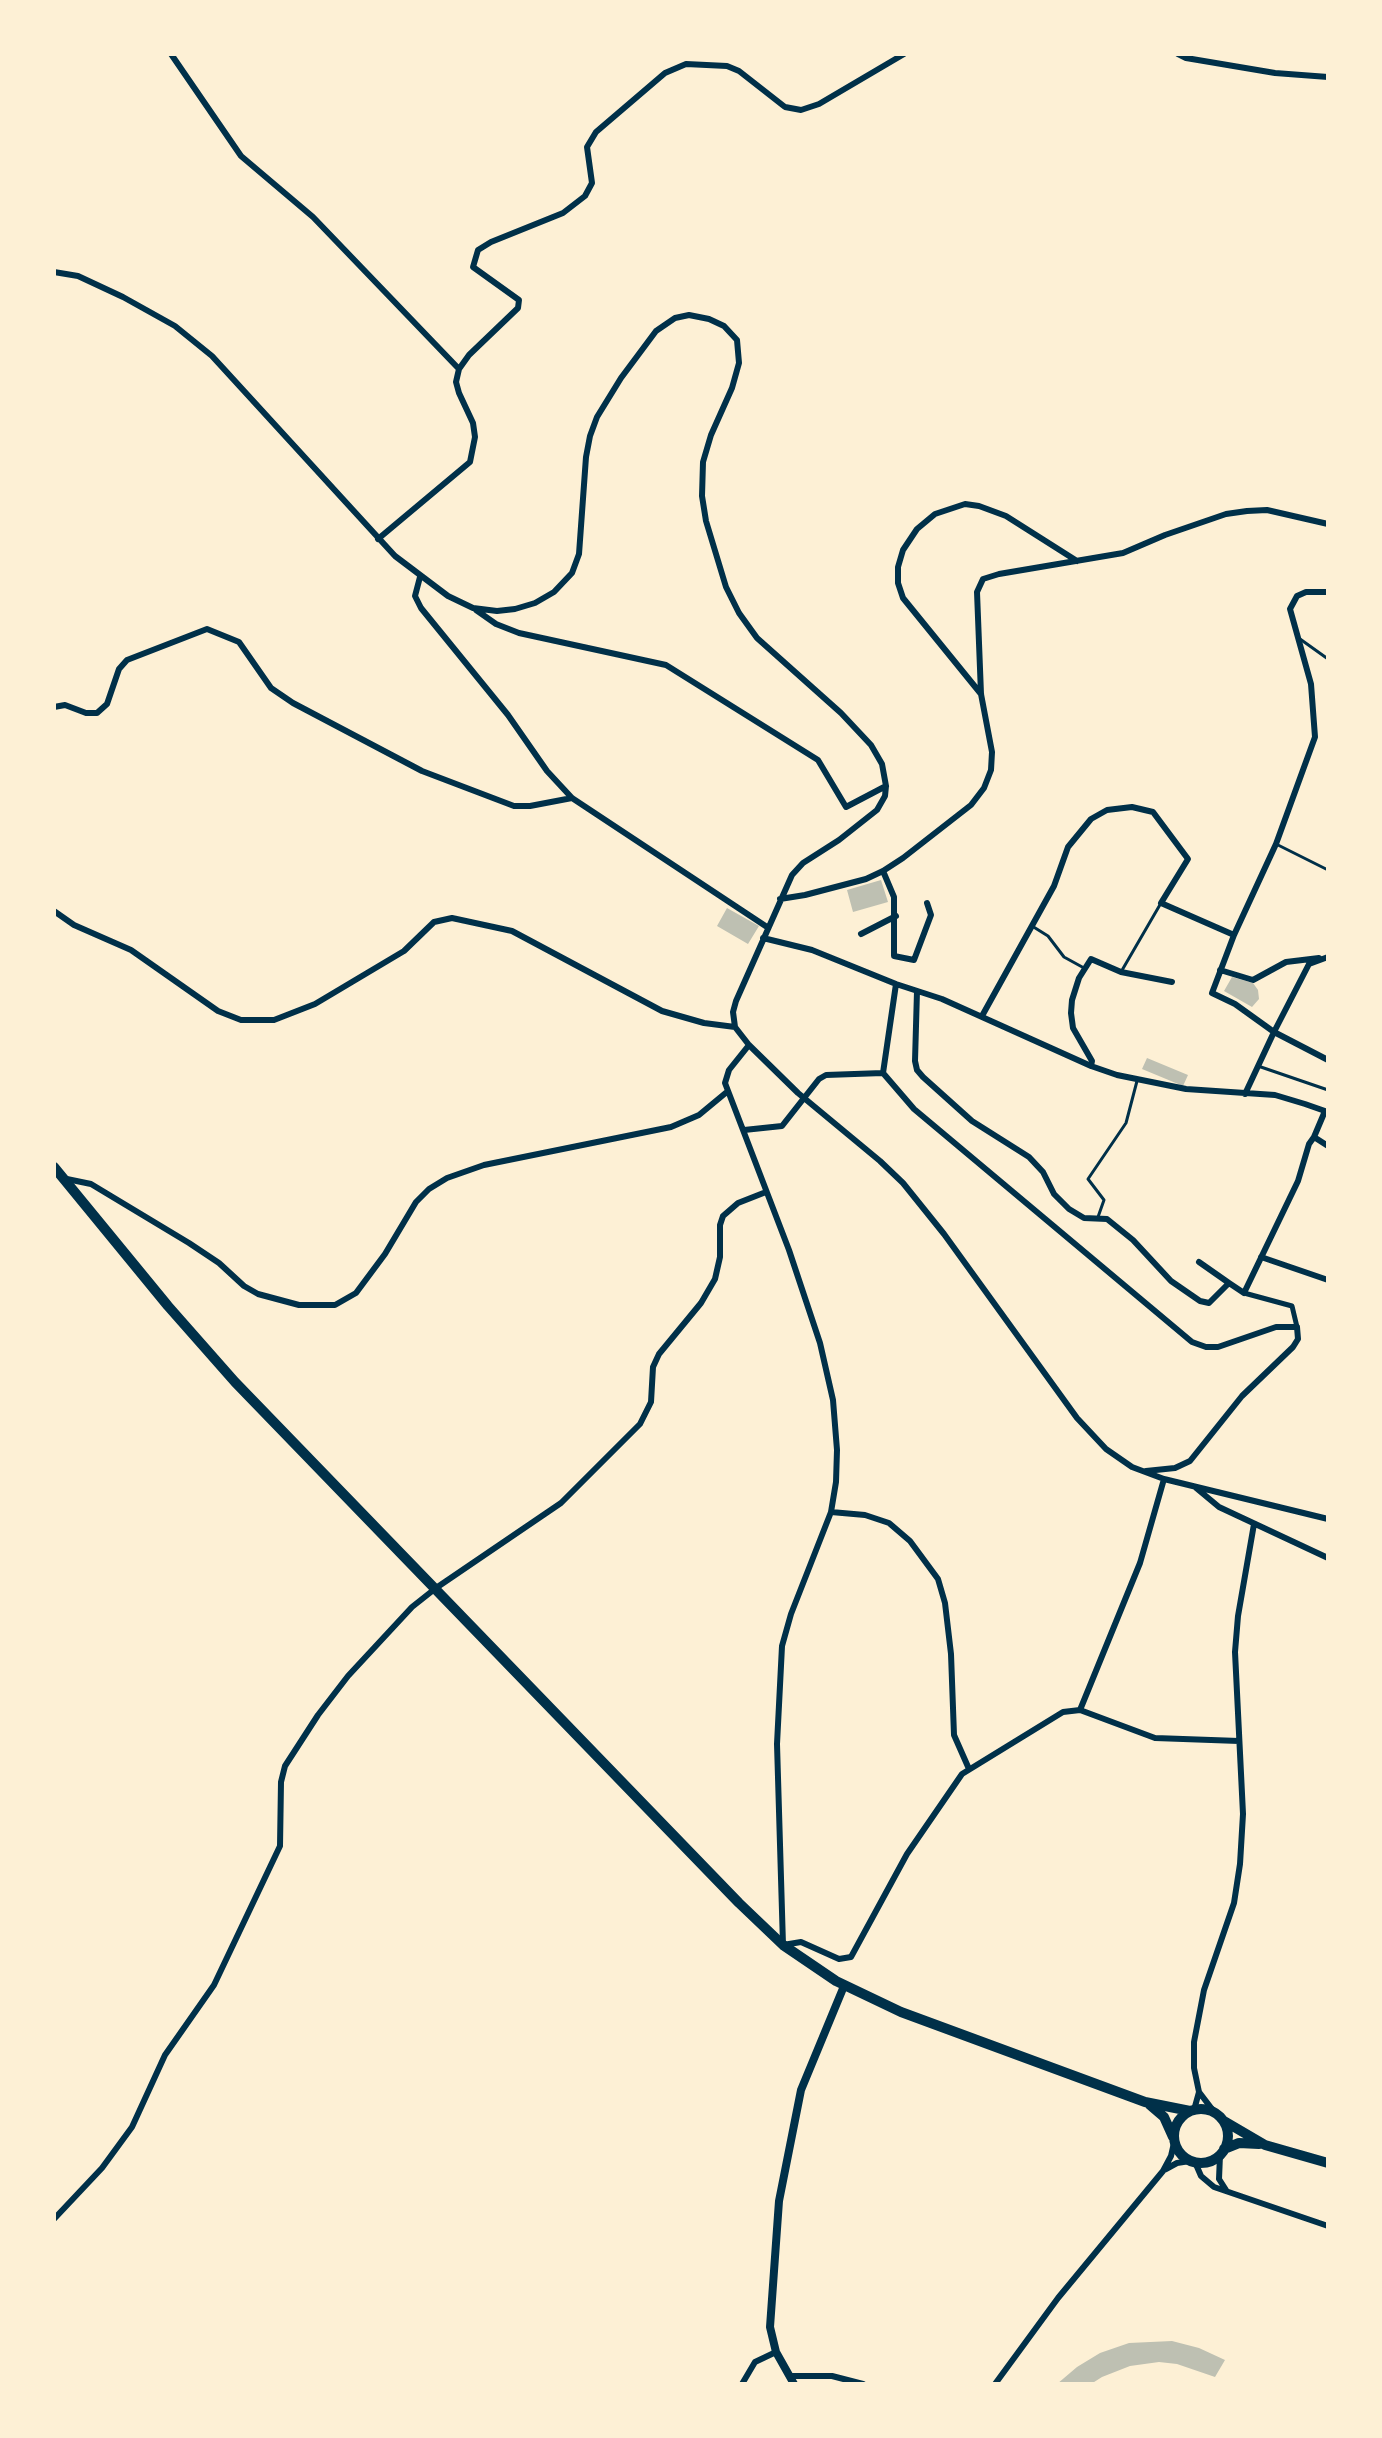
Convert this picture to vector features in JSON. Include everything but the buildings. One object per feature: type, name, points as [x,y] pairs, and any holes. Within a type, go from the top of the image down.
[{"type":"main road","points":[[54,1167],[219,1364],[783,1945],[844,1986],[925,2022],[1145,2102],[1219,2116],[1265,2145]]},
{"type":"main road","points":[[1145,2102],[1164,2117],[1178,2150],[1192,2162],[1204,2163],[1239,2143],[1265,2145],[1328,2163]]},
{"type":"main road","points":[[1174,2140],[1178,2121],[1192,2110]]},
{"type":"main road","points":[[1219,2116],[1228,2134],[1222,2152]]},
{"type":"street","points":[[171,54],[241,156],[313,217],[459,369]]},
{"type":"street","points":[[378,539],[470,462],[475,437],[473,423],[456,382],[459,369],[469,355],[518,308],[519,300],[473,267],[478,250],[563,213],[585,196],[592,183],[587,154],[589,140],[631,99],[665,73],[686,64],[727,66],[739,71],[785,107],[801,110],[819,104],[904,54]]},
{"type":"street","points":[[1178,54],[1275,73],[1328,77]]},
{"type":"street","points":[[54,272],[78,276],[123,297],[175,326],[212,356],[268,414],[378,539],[420,577],[448,596],[496,624],[519,633],[666,665],[818,760],[846,807],[886,786]]},
{"type":"street","points":[[473,608],[515,609],[535,603],[554,592],[572,573],[579,554],[586,457],[597,417],[656,331],[675,318],[689,315],[724,326],[737,340],[739,363],[703,462],[702,496],[706,521],[726,587],[757,638],[841,713],[871,745],[882,764],[886,786],[885,796],[877,810],[803,863],[792,875],[734,1007],[735,1027],[749,1045],[805,1099],[903,1183],[944,1234],[1083,1426],[1111,1453],[1143,1472],[1164,1479],[1328,1519]]},
{"type":"street","points":[[981,694],[903,598],[898,583],[898,567],[903,550],[917,529],[935,514],[952,507],[965,504],[979,506],[1006,516],[1079,562]]},
{"type":"street","points":[[780,899],[866,879],[883,871],[971,805],[984,788],[991,770],[992,752],[981,694],[977,592],[983,579],[1123,553],[1226,514],[1267,510],[1328,524]]},
{"type":"street","points":[[420,577],[415,596],[421,608],[508,715],[547,771],[572,798],[767,927]]},
{"type":"street","points":[[1328,592],[1306,592],[1297,596],[1290,609],[1311,684],[1315,737],[1276,844],[1234,935],[1212,993],[1235,1004],[1274,1032],[1328,1060]]},
{"type":"street","points":[[54,707],[65,705],[86,713],[97,713],[107,704],[119,669],[127,660],[207,629],[239,642],[271,688],[293,703],[422,771],[514,806],[572,798]]},
{"type":"street","points":[[982,1016],[1054,886],[1061,861],[1077,833],[1091,819],[1107,810],[1148,809],[1188,855],[1161,903],[1234,935]]},
{"type":"street","points":[[883,871],[894,897],[894,956],[914,960],[931,915],[927,903]]},
{"type":"street","points":[[54,911],[74,925],[143,957],[222,1013],[245,1021],[274,1020],[315,1004],[404,951],[434,922],[452,918],[512,931],[662,1011],[704,1023],[735,1027]]},
{"type":"street","points":[[861,934],[896,916]]},
{"type":"street","points":[[763,938],[812,950],[982,1016],[1091,1066],[1138,1080],[1183,1088],[1275,1095],[1326,1109],[1309,1144],[1298,1181],[1244,1293]]},
{"type":"street","points":[[1220,970],[1253,980],[1286,962],[1328,957]]},
{"type":"street","points":[[1245,1094],[1309,964],[1328,957]]},
{"type":"street","points":[[1091,1066],[1092,1061],[1073,1028],[1071,1013],[1072,1000],[1084,968],[1091,959],[1121,972],[1172,982]]},
{"type":"street","points":[[896,984],[883,1073],[914,1109],[1192,1342],[1218,1347],[1276,1327],[1297,1327]]},
{"type":"street","points":[[917,991],[915,1057],[920,1074],[972,1121],[1029,1157],[1043,1172],[1054,1194],[1069,1209],[1084,1218],[1107,1219],[1130,1237],[1165,1276],[1200,1301],[1209,1303],[1229,1283]]},
{"type":"street","points":[[749,1045],[727,1074],[728,1091],[789,1250],[827,1371],[837,1450],[831,1512],[791,1614],[782,1646],[777,1752],[783,1945],[805,1943],[839,1959],[848,1959],[854,1954],[907,1854],[957,1780],[969,1769],[1063,1712],[1080,1710],[1155,1738],[1239,1741]]},
{"type":"street","points":[[744,1130],[782,1126],[819,1079],[826,1075],[883,1073]]},
{"type":"street","points":[[62,1178],[91,1184],[189,1243],[258,1294],[299,1305],[335,1305],[356,1293],[390,1246],[416,1202],[441,1181],[484,1165],[671,1127],[699,1115],[728,1091]]},
{"type":"street","points":[[1314,1137],[1328,1146]]},
{"type":"street","points":[[54,2219],[102,2168],[132,2127],[165,2055],[214,1985],[280,1846],[281,1782],[285,1766],[348,1676],[395,1623],[436,1588],[561,1503],[640,1424],[651,1402],[653,1367],[659,1354],[701,1303],[715,1279],[723,1216],[738,1203],[766,1192]]},
{"type":"street","points":[[1261,1257],[1328,1280]]},
{"type":"street","points":[[1143,1472],[1175,1468],[1187,1463],[1247,1391],[1298,1339],[1292,1306],[1244,1293],[1199,1262]]},
{"type":"street","points":[[1080,1710],[1140,1563],[1164,1479]]},
{"type":"street","points":[[1195,1487],[1214,1504],[1328,1558]]},
{"type":"street","points":[[831,1512],[865,1515],[889,1523],[910,1541],[938,1579],[950,1643],[954,1735],[969,1769]]},
{"type":"street","points":[[1219,2116],[1199,2092],[1193,2061],[1194,2034],[1204,1990],[1234,1903],[1240,1864],[1243,1821],[1235,1640],[1254,1524]]},
{"type":"street","points":[[844,1986],[801,2090],[777,2218],[770,2314],[776,2352],[793,2380],[832,2376],[863,2384]]},
{"type":"street","points":[[1192,2110],[1199,2092]]},
{"type":"street","points":[[995,2384],[1058,2298],[1163,2171],[1171,2156],[1174,2140]]},
{"type":"street","points":[[1222,2152],[1219,2179],[1229,2193]]},
{"type":"street","points":[[1163,2171],[1177,2163],[1192,2162],[1204,2180],[1214,2187],[1328,2226]]},
{"type":"street","points":[[742,2384],[755,2362],[776,2352]]},
{"type":"lane","points":[[1300,639],[1328,659]]},
{"type":"lane","points":[[1276,844],[1328,870]]},
{"type":"lane","points":[[1121,972],[1161,903]]},
{"type":"lane","points":[[1030,925],[1048,936],[1064,957],[1084,968]]},
{"type":"lane","points":[[1258,1066],[1328,1090]]},
{"type":"lane","points":[[1098,1217],[1104,1200],[1088,1179],[1126,1123],[1138,1080]]}]
